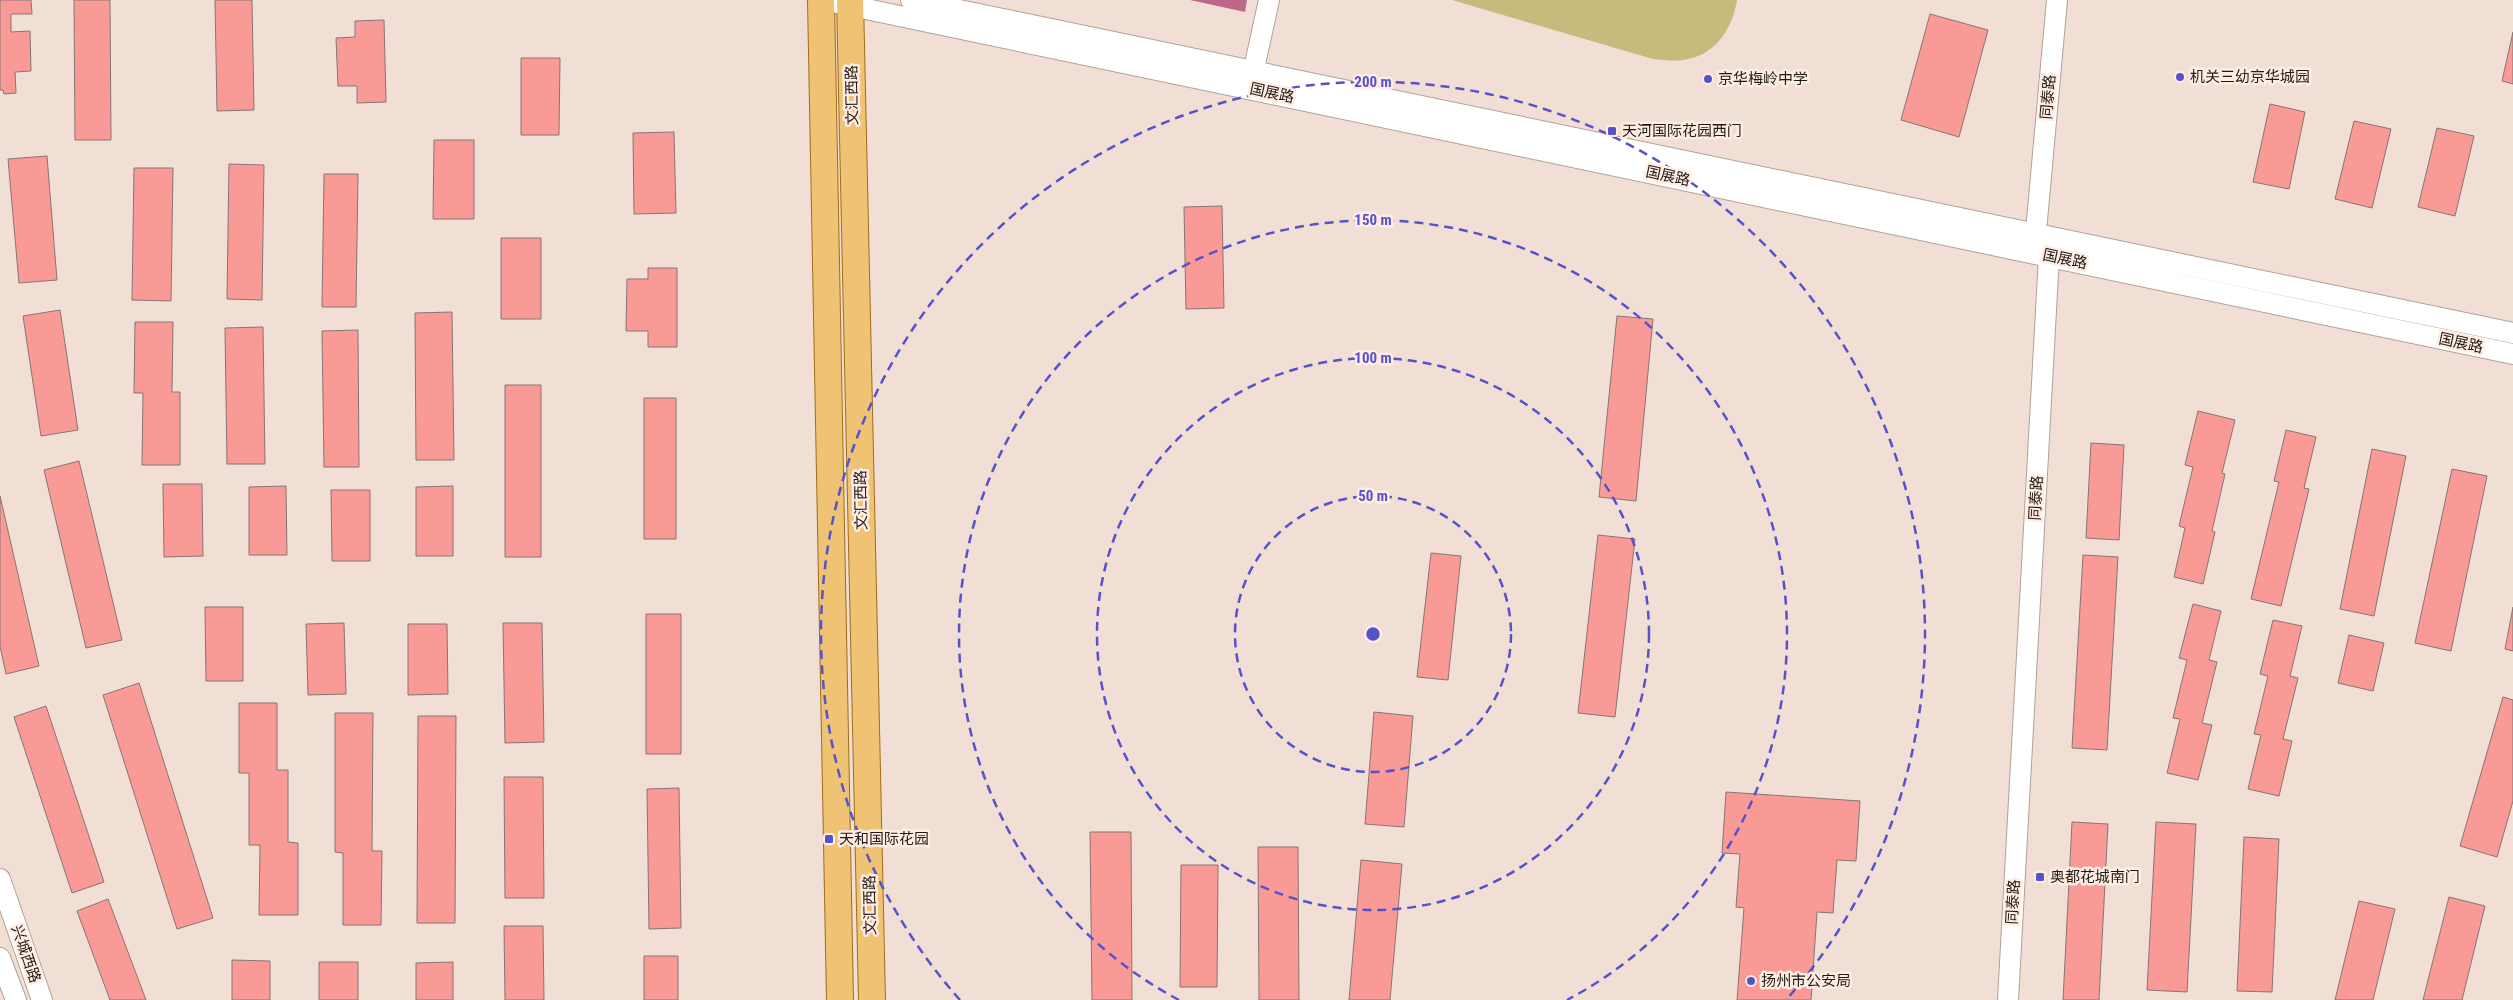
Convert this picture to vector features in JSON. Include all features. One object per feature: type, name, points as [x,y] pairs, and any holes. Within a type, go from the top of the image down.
[{"type":"main road","name":"文汇西路","points":[[822,0],[840,1000]]},
{"type":"main road","name":"文汇西路","points":[[850,3],[872,1000]]},
{"type":"street","name":"国展路","points":[[822,0],[850,3],[2513,354]]},
{"type":"street","name":"国展路","points":[[911,0],[1254,73],[2036,231],[2513,333]]},
{"type":"street","points":[[1254,73],[1269,0]]},
{"type":"street","name":"同泰路","points":[[2036,231],[2057,0]]},
{"type":"street","points":[[2036,231],[2050,256]]},
{"type":"street","name":"同泰路","points":[[2008,1000],[2050,256]]},
{"type":"street","name":"兴城西路","points":[[0,879],[42,1000]]},
{"type":"street","name":"兴城西路","points":[[0,958],[10,996]]},
{"type":"shaded area","points":[[1190,0],[1247,0],[1245,12]]},
{"type":"shaded area","points":[[1452,0],[1737,0],[1732,19],[1715,45],[1698,56],[1675,61],[1653,59]]},
{"type":"building","points":[[0,0],[31,0],[32,14],[11,14],[11,32],[30,31],[31,71],[15,72],[16,93],[4,94],[3,90],[0,90]]},
{"type":"building","points":[[74,0],[110,0],[111,140],[75,140]]},
{"type":"building","points":[[215,0],[252,0],[254,110],[217,111]]},
{"type":"building","points":[[1930,14],[1988,30],[1959,137],[1901,120]]},
{"type":"building","points":[[384,20],[386,102],[357,103],[357,86],[338,86],[336,38],[355,37],[355,21]]},
{"type":"building","points":[[2513,32],[2513,84],[2502,81]]},
{"type":"building","points":[[521,58],[560,58],[559,135],[521,135]]},
{"type":"building","points":[[2270,104],[2305,112],[2289,189],[2253,182]]},
{"type":"building","points":[[2354,121],[2391,129],[2372,208],[2335,199]]},
{"type":"building","points":[[2437,128],[2474,136],[2455,216],[2418,207]]},
{"type":"building","points":[[674,132],[676,213],[634,214],[633,133]]},
{"type":"building","points":[[434,140],[474,140],[474,219],[433,219]]},
{"type":"building","points":[[47,156],[57,280],[19,283],[8,159]]},
{"type":"building","points":[[229,164],[264,165],[262,300],[227,299]]},
{"type":"building","points":[[134,168],[173,168],[171,301],[132,300]]},
{"type":"building","points":[[324,174],[358,174],[356,307],[322,307]]},
{"type":"building","points":[[1222,206],[1224,308],[1186,309],[1184,207]]},
{"type":"building","points":[[501,238],[541,238],[541,319],[501,319]]},
{"type":"building","points":[[648,268],[677,268],[677,347],[648,347],[648,331],[626,331],[627,279],[648,279]]},
{"type":"building","points":[[60,310],[78,430],[41,436],[23,316]]},
{"type":"building","points":[[452,312],[454,460],[416,460],[415,313]]},
{"type":"building","points":[[1617,316],[1653,319],[1636,501],[1599,497]]},
{"type":"building","points":[[135,322],[173,322],[172,392],[180,392],[180,465],[142,465],[143,393],[134,393]]},
{"type":"building","points":[[263,327],[265,464],[227,464],[225,328]]},
{"type":"building","points":[[358,330],[359,467],[324,467],[322,331]]},
{"type":"building","points":[[505,385],[541,385],[541,557],[505,557]]},
{"type":"building","points":[[644,398],[676,398],[676,539],[644,539]]},
{"type":"building","points":[[2198,411],[2235,420],[2222,473],[2225,474],[2212,531],[2215,532],[2203,584],[2174,577],[2185,528],[2179,526],[2193,467],[2185,465]]},
{"type":"building","points":[[2286,430],[2316,437],[2304,488],[2309,489],[2281,606],[2251,599],[2279,482],[2274,481]]},
{"type":"building","points":[[2091,443],[2124,445],[2119,540],[2086,538]]},
{"type":"building","points":[[2372,449],[2406,456],[2374,616],[2340,609]]},
{"type":"building","points":[[79,461],[122,640],[86,648],[44,470]]},
{"type":"building","points":[[2452,469],[2487,476],[2451,651],[2415,643]]},
{"type":"building","points":[[163,484],[202,484],[203,556],[164,557]]},
{"type":"building","points":[[286,486],[287,555],[249,555],[249,487]]},
{"type":"building","points":[[453,486],[453,556],[416,556],[416,487]]},
{"type":"building","points":[[331,490],[370,490],[370,561],[332,561]]},
{"type":"building","points":[[0,496],[39,666],[6,674],[0,646]]},
{"type":"building","points":[[1598,535],[1635,539],[1615,717],[1578,713]]},
{"type":"building","points":[[1431,553],[1461,556],[1448,680],[1417,677]]},
{"type":"building","points":[[2083,555],[2118,557],[2107,750],[2072,748]]},
{"type":"building","points":[[2193,604],[2221,611],[2209,660],[2217,662],[2202,723],[2212,725],[2198,780],[2167,773],[2180,719],[2173,718],[2187,660],[2179,658]]},
{"type":"building","points":[[205,607],[243,607],[243,681],[206,681]]},
{"type":"building","points":[[2513,607],[2513,651],[2505,649]]},
{"type":"building","points":[[646,614],[681,614],[681,754],[646,754]]},
{"type":"building","points":[[2273,620],[2302,626],[2290,676],[2298,678],[2283,739],[2292,741],[2279,796],[2248,789],[2261,735],[2254,734],[2268,676],[2260,674]]},
{"type":"building","points":[[344,623],[346,694],[308,695],[306,624]]},
{"type":"building","points":[[503,623],[542,623],[544,742],[505,743]]},
{"type":"building","points":[[408,624],[447,624],[448,694],[408,695]]},
{"type":"building","points":[[2349,635],[2384,643],[2373,691],[2338,683]]},
{"type":"building","points":[[139,683],[213,918],[177,929],[103,695]]},
{"type":"building","points":[[2503,697],[2513,700],[2513,801],[2497,857],[2460,846]]},
{"type":"building","points":[[239,703],[277,703],[277,770],[288,770],[288,842],[298,843],[298,915],[259,915],[260,845],[249,845],[249,773],[239,773]]},
{"type":"building","points":[[46,706],[104,882],[72,893],[14,717]]},
{"type":"building","points":[[1374,712],[1413,716],[1404,827],[1365,824]]},
{"type":"building","points":[[335,713],[373,713],[372,851],[382,851],[381,925],[343,925],[343,853],[335,852]]},
{"type":"building","points":[[418,716],[456,716],[455,923],[417,923]]},
{"type":"building","points":[[504,777],[543,777],[544,898],[505,898]]},
{"type":"building","points":[[679,788],[681,928],[649,929],[647,789]]},
{"type":"building","points":[[1726,792],[1860,801],[1856,861],[1837,860],[1833,913],[1817,912],[1811,1000],[1737,1000],[1744,908],[1736,907],[1740,854],[1722,853]]},
{"type":"building","points":[[2072,822],[2108,824],[2099,1000],[2063,1000]]},
{"type":"building","points":[[2156,822],[2196,824],[2187,992],[2147,990]]},
{"type":"building","points":[[1090,832],[1131,832],[1132,1000],[1092,1000]]},
{"type":"building","points":[[2244,837],[2279,839],[2272,992],[2237,991]]},
{"type":"building","points":[[1258,847],[1298,847],[1299,1000],[1259,1000]]},
{"type":"building","points":[[1361,860],[1402,864],[1390,1000],[1349,1000]]},
{"type":"building","points":[[1181,865],[1218,865],[1217,987],[1180,987]]},
{"type":"building","points":[[2449,897],[2485,906],[2462,1000],[2423,1000]]},
{"type":"building","points":[[108,899],[146,1000],[110,1000],[77,911]]},
{"type":"building","points":[[2359,901],[2395,909],[2373,1000],[2335,1000]]},
{"type":"building","points":[[504,926],[543,926],[544,1000],[505,1000]]},
{"type":"building","points":[[644,956],[678,956],[678,1000],[644,1000]]},
{"type":"building","points":[[232,960],[270,961],[270,1000],[232,1000]]},
{"type":"building","points":[[319,962],[358,962],[358,1000],[319,1000]]},
{"type":"building","points":[[453,962],[453,1000],[416,1000],[416,963]]},
{"type":"place","name":"机关三幼京华城园","points":[[2180,77]]},
{"type":"place","name":"京华梅岭中学","points":[[1708,79]]},
{"type":"place","name":"天河国际花园西门","points":[[1612,131]]},
{"type":"place","name":"天和国际花园","points":[[829,839]]},
{"type":"place","name":"奥都花城南门","points":[[2040,877]]},
{"type":"place","name":"扬州市公安局","points":[[1751,981]]}]
